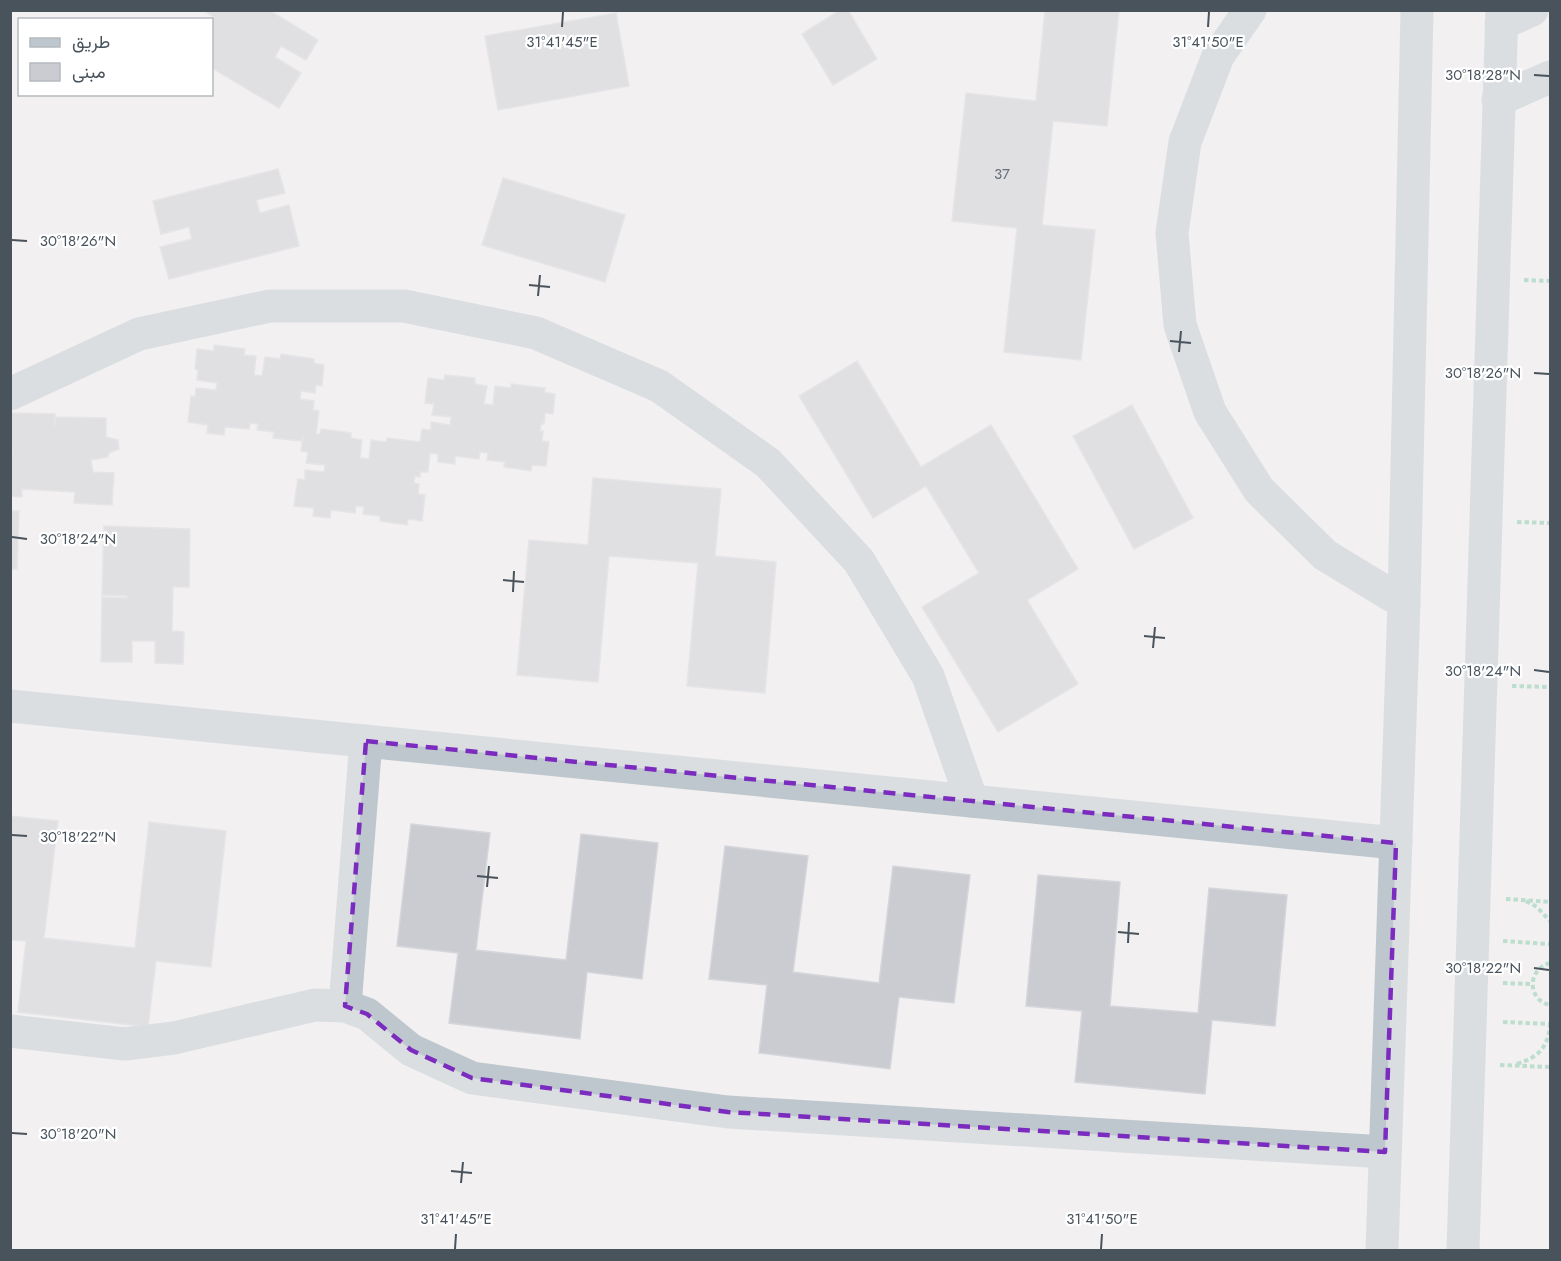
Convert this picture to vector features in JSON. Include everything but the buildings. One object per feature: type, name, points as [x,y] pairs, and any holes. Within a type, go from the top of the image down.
[{"type":"street","points":[[1250,10],[1218,56],[1185,142],[1172,233],[1180,325],[1210,412],[1259,490],[1325,555],[1404,603]]},
{"type":"street","points":[[1382,1251],[1404,603],[1417,10]]},
{"type":"street","points":[[1463,1251],[1502,17],[1532,10]]},
{"type":"street","points":[[1498,100],[1551,77]]},
{"type":"street","points":[[10,394],[139,334],[270,306],[404,306],[536,333],[659,386],[768,463],[859,561],[928,676],[972,801]]},
{"type":"street","points":[[10,706],[1396,843]]},
{"type":"street","points":[[345,1006],[366,741]]},
{"type":"street","points":[[10,1030],[125,1044],[174,1038],[315,1005],[345,1006],[367,1014],[411,1050],[472,1078],[728,1112],[1385,1152]]},
{"type":"path","points":[[1475,898],[1551,902]]},
{"type":"path","points":[[1525,900],[1537,907],[1551,921]]},
{"type":"path","points":[[1474,939],[1551,944]]},
{"type":"path","points":[[1551,963],[1538,970],[1533,976],[1532,984],[1538,999],[1544,1004],[1551,1005]]},
{"type":"path","points":[[1472,1020],[1551,1025],[1550,1041],[1533,1056],[1512,1065]]},
{"type":"path","points":[[1470,1063],[1551,1067]]},
{"type":"highlighted area","points":[[366,741],[1396,843],[1385,1152],[728,1112],[472,1078],[411,1050],[367,1014],[345,1006]]}]
